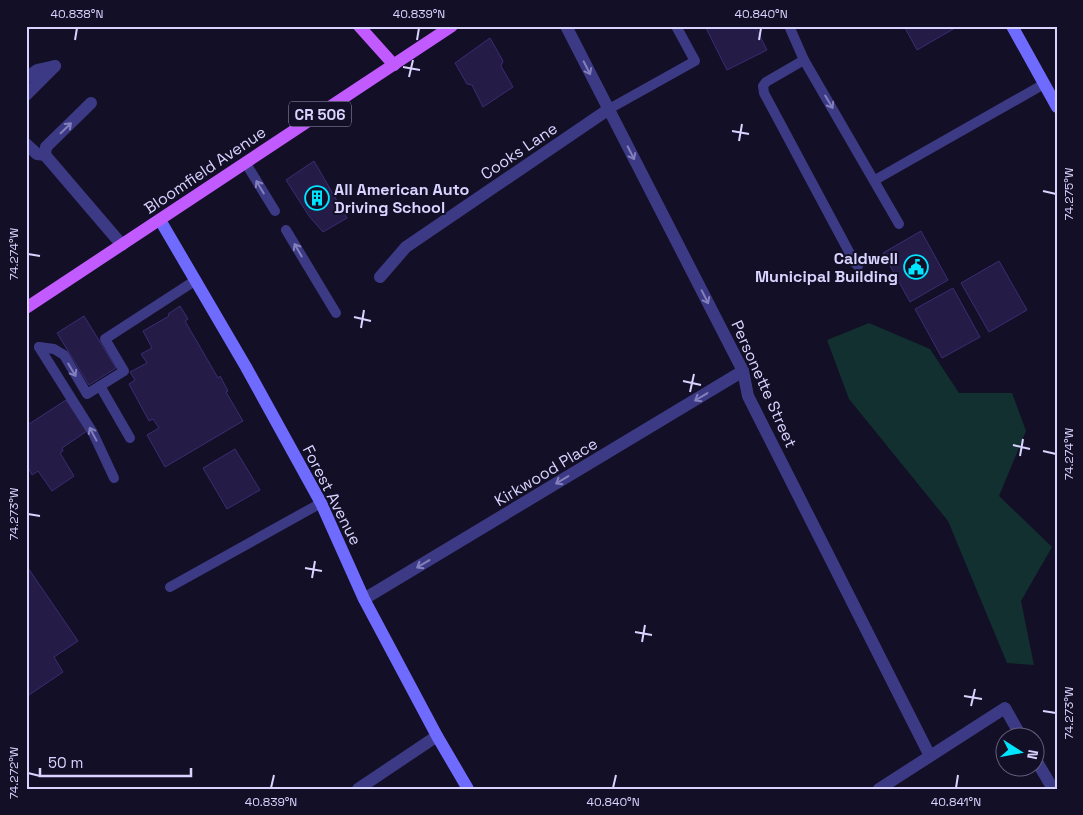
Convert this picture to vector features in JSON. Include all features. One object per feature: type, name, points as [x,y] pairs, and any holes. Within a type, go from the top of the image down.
[{"type":"main road","points":[[359,26],[394,65]]},
{"type":"main road","name":"Bloomfield Avenue","points":[[26,308],[452,26]]},
{"type":"street","name":"Personette Street","points":[[566,26],[743,371],[748,396],[930,756]]},
{"type":"street","points":[[1012,26],[1057,106]]},
{"type":"street","points":[[26,78],[37,70],[55,66],[26,95]]},
{"type":"street","points":[[45,155],[46,147],[91,103]]},
{"type":"street","name":"Cooks Lane","points":[[380,278],[406,246],[609,110]]},
{"type":"street","points":[[26,144],[37,154],[45,155],[122,244]]},
{"type":"street","name":"Forest Avenue","points":[[160,220],[246,367],[321,503],[364,599],[437,736],[468,789]]},
{"type":"street","name":"Kirkwood Place","points":[[364,599],[743,371]]},
{"type":"street","points":[[879,789],[1004,708],[1016,728]]},
{"type":"street","points":[[358,789],[437,736]]},
{"type":"street","points":[[1046,777],[1053,789]]},
{"type":"lane","points":[[609,110],[695,61],[676,26]]},
{"type":"lane","points":[[789,26],[804,60],[899,224]]},
{"type":"lane","points":[[804,60],[766,82],[763,86],[764,93],[854,263],[858,266]]},
{"type":"lane","points":[[875,180],[1000,111],[1044,84]]},
{"type":"lane","points":[[246,162],[275,211]]},
{"type":"lane","points":[[286,230],[336,313]]},
{"type":"lane","points":[[114,478],[93,433],[39,347],[54,349],[64,355],[87,394],[124,371],[105,338],[196,280]]},
{"type":"lane","points":[[100,386],[130,438]]},
{"type":"lane","points":[[170,586],[321,503]]},
{"type":"green space","points":[[869,323],[930,349],[959,393],[1012,393],[1026,431],[999,496],[1052,547],[1021,601],[1034,665],[1007,663],[948,521],[849,399],[827,340]]},
{"type":"building","points":[[705,26],[755,26],[767,50],[727,70]]},
{"type":"building","points":[[904,26],[954,26],[955,28],[917,50]]},
{"type":"building","points":[[490,38],[503,61],[501,66],[513,87],[483,107],[472,85],[467,84],[455,63]]},
{"type":"building","name":"All American Auto Driving School","points":[[314,161],[347,218],[323,232],[309,216],[286,180]]},
{"type":"building","name":"Caldwell Municipal Building","points":[[921,231],[948,280],[910,302],[883,253]]},
{"type":"building","points":[[999,261],[1027,310],[989,332],[961,283]]},
{"type":"building","points":[[953,288],[980,337],[942,358],[915,309]]},
{"type":"building","points":[[180,306],[188,319],[185,321],[218,378],[220,376],[228,391],[226,392],[243,421],[165,467],[147,435],[159,428],[153,419],[149,421],[129,384],[135,380],[130,372],[147,363],[141,354],[152,348],[143,331],[169,316],[168,314]]},
{"type":"building","points":[[84,316],[116,368],[89,385],[57,333]]},
{"type":"building","points":[[66,400],[87,431],[62,448],[63,451],[60,453],[74,476],[52,491],[38,471],[32,475],[29,469],[26,471],[26,426]]},
{"type":"building","points":[[235,449],[260,490],[227,509],[203,468]]},
{"type":"building","points":[[26,565],[78,641],[54,657],[63,672],[29,695],[26,692]]},
{"type":"place","name":"All American Auto Driving School","points":[[317,198]]},
{"type":"place","name":"Caldwell Municipal Building","points":[[916,267]]}]
